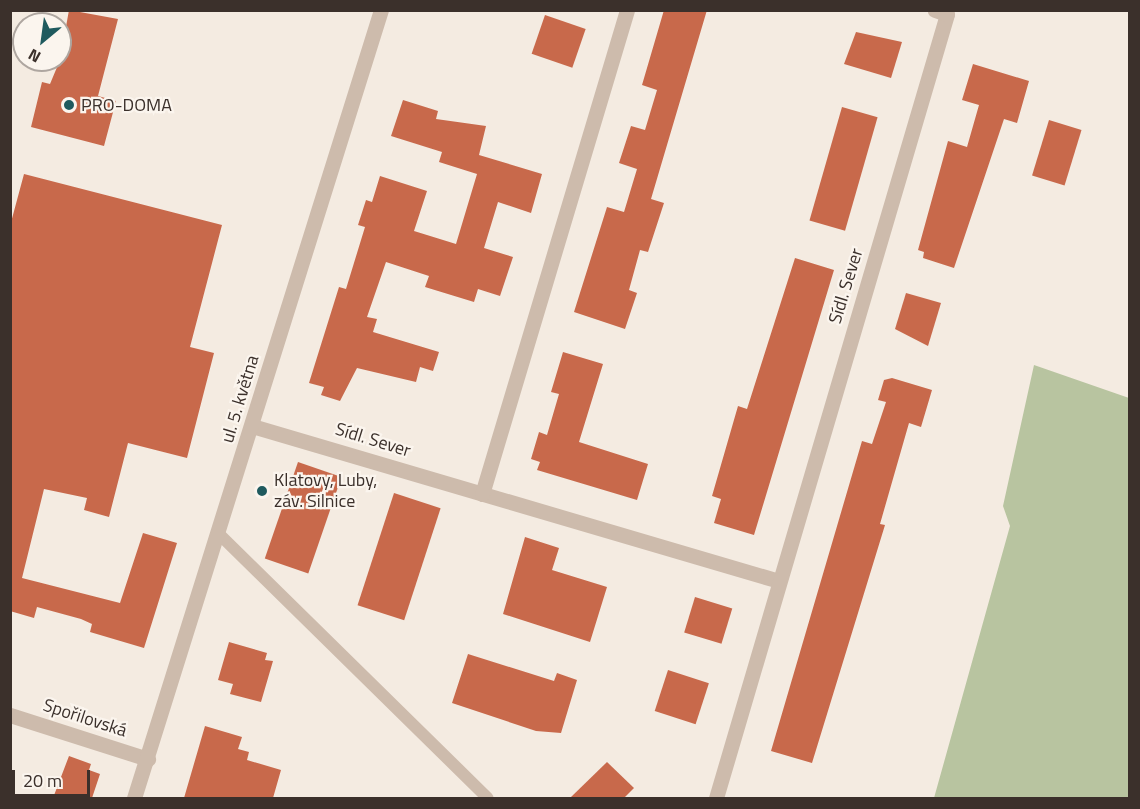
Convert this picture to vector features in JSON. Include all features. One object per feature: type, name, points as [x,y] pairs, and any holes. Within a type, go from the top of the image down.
[{"type":"street","name":"ul. 5. května","points":[[134,798],[381,10]]},
{"type":"street","points":[[482,494],[627,10]]},
{"type":"street","name":"Sídl. Sever","points":[[716,798],[947,14],[935,10]]},
{"type":"street","name":"Sídl. Sever","points":[[252,426],[779,581]]},
{"type":"street","name":"Spořilovská","points":[[10,715],[148,759]]},
{"type":"lane","points":[[218,533],[488,798]]},
{"type":"green space","points":[[1034,365],[1129,398],[1129,798],[934,798],[1010,526],[1003,506]]},
{"type":"building","points":[[69,10],[118,19],[98,96],[116,101],[104,146],[31,127],[42,82],[50,84],[55,72],[72,72],[72,12],[69,12]]},
{"type":"building","points":[[664,10],[707,10],[651,199],[664,203],[648,252],[640,250],[629,290],[637,293],[625,329],[574,312],[607,207],[624,212],[637,169],[619,163],[631,126],[645,130],[657,90],[642,85]]},
{"type":"building","points":[[545,15],[586,29],[572,68],[532,54]]},
{"type":"building","points":[[856,32],[902,42],[891,78],[844,64]]},
{"type":"building","points":[[973,64],[1029,81],[1017,123],[1004,119],[954,268],[923,258],[924,252],[918,250],[948,141],[967,147],[979,105],[962,100]]},
{"type":"building","points":[[403,100],[438,111],[436,119],[486,126],[479,155],[542,174],[531,213],[498,202],[484,248],[513,257],[500,296],[478,289],[474,302],[425,287],[429,276],[386,262],[367,317],[377,319],[373,332],[439,352],[433,371],[420,367],[416,382],[357,368],[340,401],[321,395],[324,387],[309,383],[339,287],[346,289],[365,227],[358,225],[366,200],[372,202],[380,176],[427,191],[414,231],[456,244],[477,174],[439,162],[442,152],[391,136]]},
{"type":"building","points":[[842,107],[878,117],[845,231],[809,220]]},
{"type":"building","points":[[1049,120],[1082,130],[1065,185],[1032,175]]},
{"type":"building","points":[[24,174],[222,225],[190,347],[214,353],[187,458],[128,443],[109,517],[84,510],[87,498],[44,489],[22,578],[120,603],[143,533],[177,543],[144,648],[90,632],[92,624],[81,619],[37,607],[34,618],[10,611],[10,226]]},
{"type":"building","points":[[795,258],[834,270],[754,535],[714,523],[721,499],[712,496],[738,406],[747,409]]},
{"type":"building","points":[[906,293],[941,303],[928,346],[895,329]]},
{"type":"building","points":[[563,352],[603,364],[579,442],[648,464],[637,500],[537,470],[540,462],[531,459],[539,432],[547,435],[559,394],[551,392]]},
{"type":"building","points":[[892,378],[932,390],[921,427],[909,423],[880,524],[885,525],[812,763],[771,751],[862,441],[872,444],[886,402],[878,400],[884,380]]},
{"type":"building","points":[[298,462],[341,477],[308,573],[265,558]]},
{"type":"building","points":[[394,493],[441,508],[404,620],[358,605]]},
{"type":"building","points":[[525,537],[559,548],[552,570],[607,587],[590,642],[503,614]]},
{"type":"building","points":[[695,597],[732,608],[721,644],[684,632]]},
{"type":"building","points":[[229,642],[267,653],[265,660],[273,661],[261,702],[230,694],[233,684],[218,680]]},
{"type":"building","points":[[468,654],[554,681],[557,673],[577,680],[561,733],[536,731],[452,703]]},
{"type":"building","points":[[668,670],[709,683],[696,724],[655,711]]},
{"type":"building","points":[[205,726],[242,737],[238,749],[249,752],[247,760],[281,770],[273,798],[184,798]]},
{"type":"building","points":[[69,756],[91,764],[89,770],[100,774],[92,798],[53,798]]},
{"type":"building","points":[[607,762],[634,788],[624,798],[570,798]]},
{"type":"place","name":"PRO-DOMA","points":[[69,105]]},
{"type":"place","name":"Klatovy, Luby, záv. Silnice","points":[[262,491]]}]
